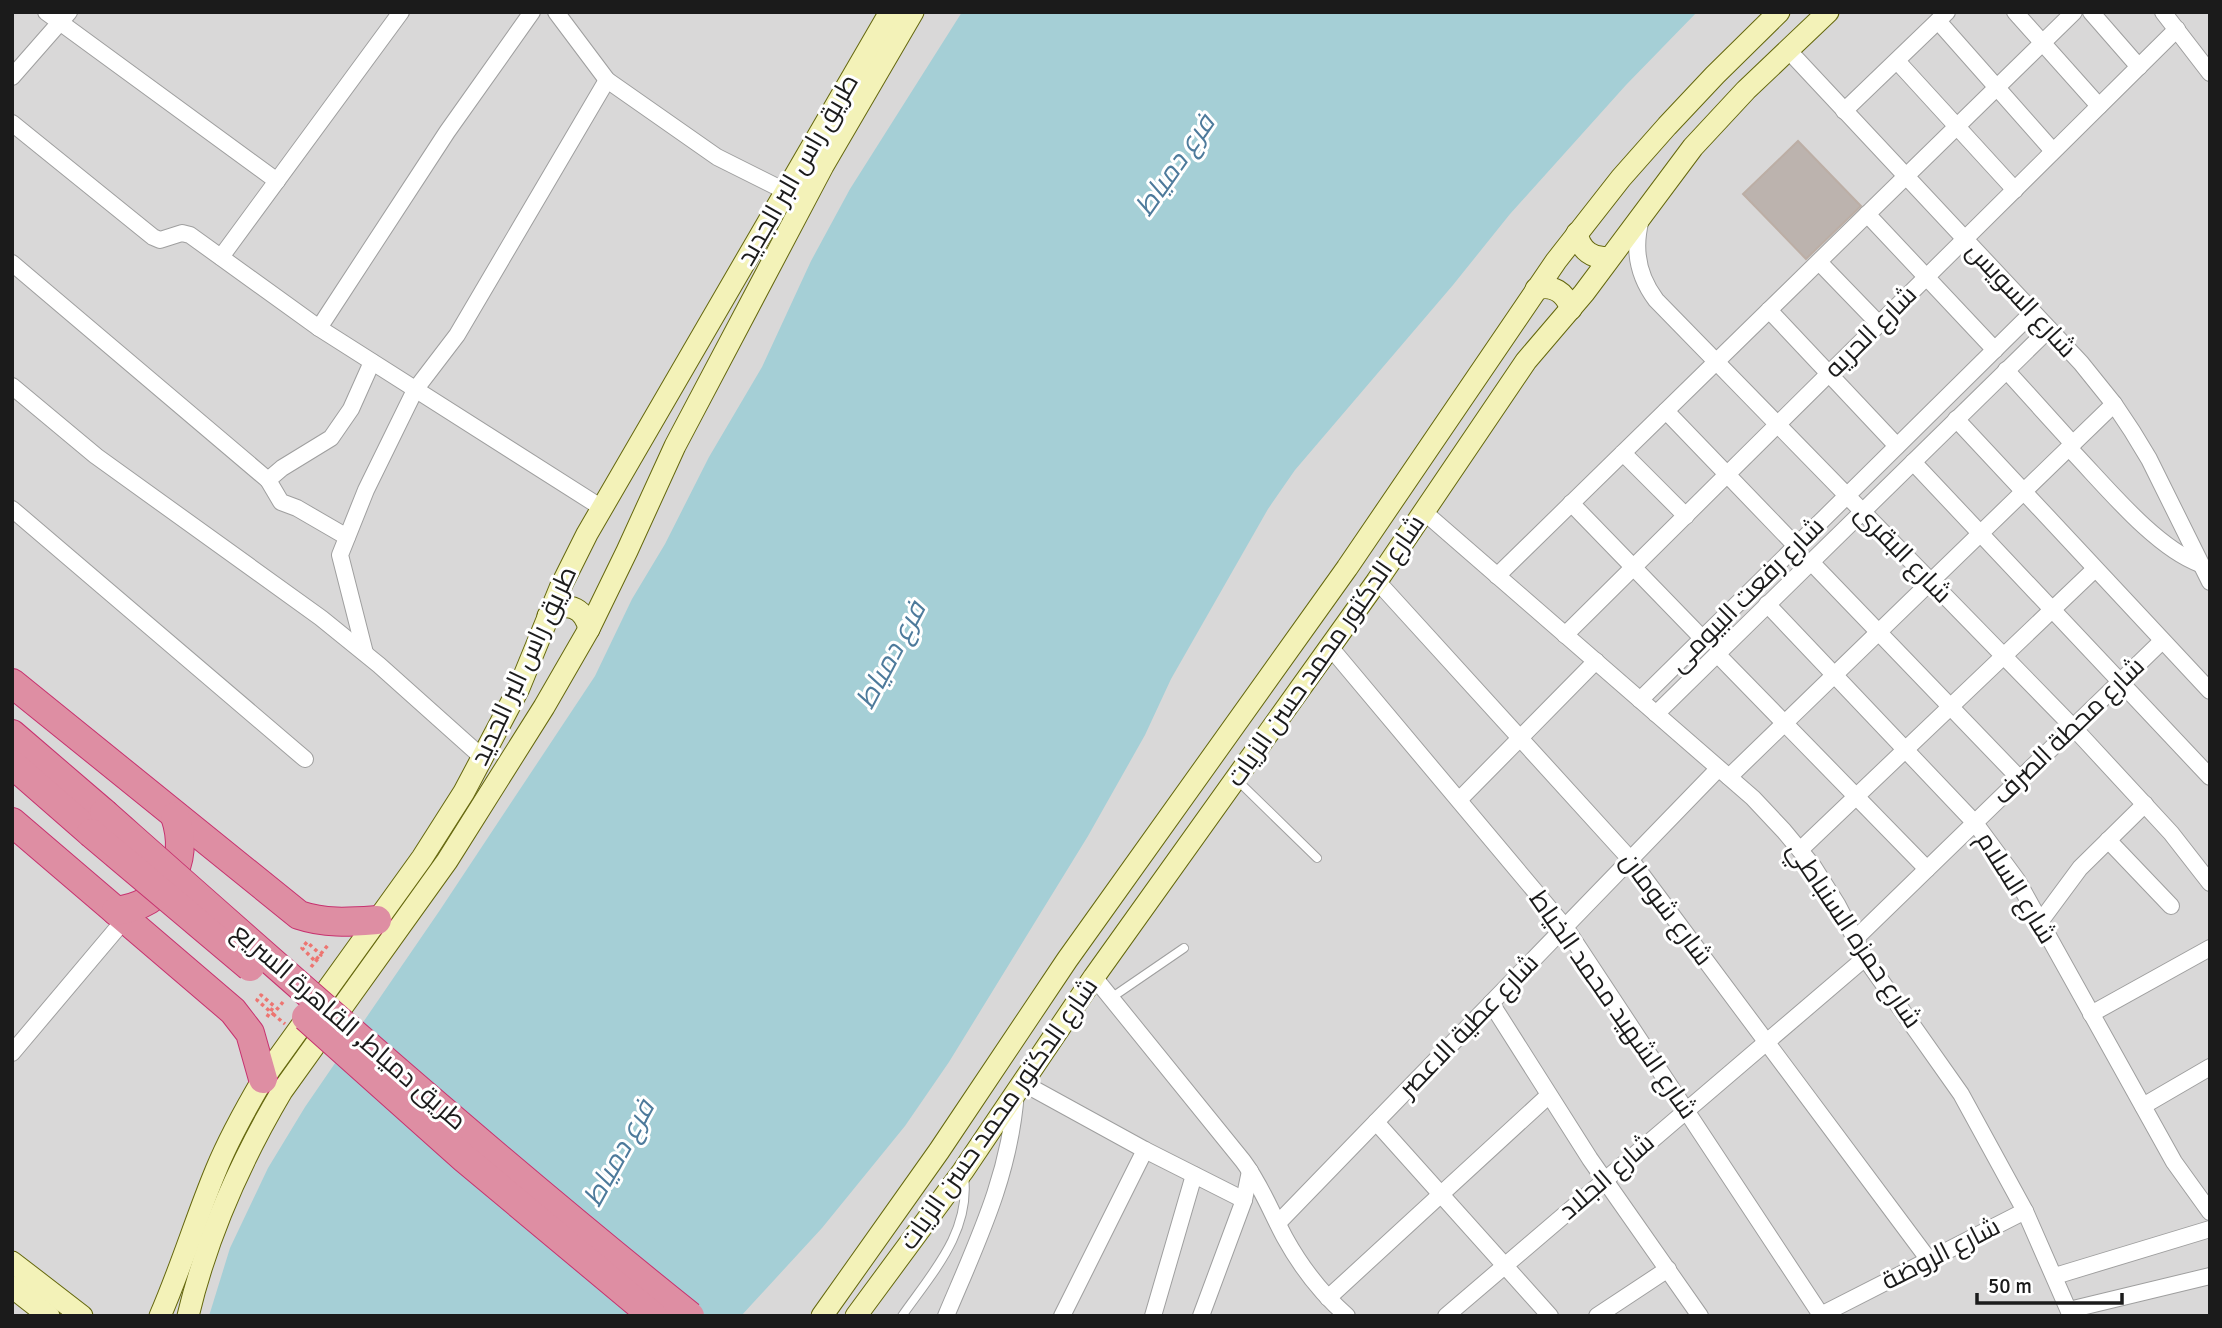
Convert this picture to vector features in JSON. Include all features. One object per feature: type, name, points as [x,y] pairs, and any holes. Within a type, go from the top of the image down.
[{"type":"highway","points":[[12,683],[299,915],[335,923],[377,920]]},
{"type":"highway","name":"طريق دمياط, القاهرة السريع","points":[[12,734],[97,823],[280,1002],[653,1316]]},
{"type":"highway","name":"طريق دمياط, القاهرة السريع","points":[[12,764],[97,823],[690,1316]]},
{"type":"highway","points":[[121,915],[147,902],[164,888],[175,870],[180,838],[175,817]]},
{"type":"highway","points":[[12,822],[243,1021],[256,1046],[263,1079]]},
{"type":"street","points":[[46,12],[64,18],[277,181]]},
{"type":"street","points":[[221,257],[401,12]]},
{"type":"street","points":[[319,328],[447,132],[532,12]]},
{"type":"street","points":[[556,12],[607,80],[717,157],[785,191]]},
{"type":"street","name":"طريق راس البر الجديد","points":[[160,1316],[216,1170],[246,1108],[263,1079],[444,826],[519,688],[573,561],[602,508],[890,12]]},
{"type":"street","name":"طريق راس البر الجديد","points":[[188,1316],[200,1270],[221,1211],[264,1121],[282,1091],[472,823],[544,708],[589,629],[636,534],[675,446],[823,166],[913,12]]},
{"type":"street","name":"شارع الدكتور محمد حسن الزيات","points":[[822,1316],[939,1151],[1067,960],[1347,568],[1536,289],[1577,233],[1659,134],[1779,12]]},
{"type":"street","name":"شارع الدكتور محمد حسن الزيات","points":[[856,1316],[963,1171],[1094,976],[1377,581],[1526,361],[1571,309],[1700,139],[1739,97],[1828,12]]},
{"type":"street","points":[[2015,12],[2099,106]]},
{"type":"street","points":[[1497,576],[2074,12]]},
{"type":"street","points":[[2164,12],[2210,73]]},
{"type":"street","points":[[2098,15],[2138,67]]},
{"type":"street","points":[[1844,111],[1943,17],[1997,88],[2053,151]]},
{"type":"street","points":[[12,76],[64,18]]},
{"type":"street","name":"شارع الحريه","points":[[1565,635],[2176,29]]},
{"type":"street","name":"شارع السويس","points":[[1788,50],[2086,369],[2114,404],[2148,460],[2210,582]]},
{"type":"street","points":[[1896,61],[2015,190]]},
{"type":"street","points":[[365,653],[340,555],[347,537],[380,459],[415,390],[457,335],[607,80]]},
{"type":"street","points":[[12,123],[153,237],[160,240],[182,233],[190,235],[319,328],[602,508]]},
{"type":"street","name":"شارع البقرى","points":[[1644,210],[1637,244],[1640,270],[1646,286],[1656,300],[2073,727],[2181,844],[2210,883]]},
{"type":"street","points":[[1867,214],[1995,349]]},
{"type":"street","points":[[1577,233],[1580,244],[1588,253],[1599,258],[1610,257]]},
{"type":"street","points":[[1819,261],[1879,324]]},
{"type":"street","points":[[12,263],[268,480],[281,502],[297,508],[347,537]]},
{"type":"street","points":[[1536,289],[1547,287],[1558,290],[1564,295],[1571,309]]},
{"type":"street","points":[[1769,310],[1897,446]]},
{"type":"street","name":"شارع رفعت البيومى","points":[[1640,701],[2033,312]]},
{"type":"street","name":"شارع رفعت البيومى","points":[[1656,714],[2049,329]]},
{"type":"street","points":[[268,480],[282,468],[331,438],[351,409],[372,362]]},
{"type":"street","points":[[2006,370],[2071,446],[2158,539],[2177,554],[2200,564]]},
{"type":"street","points":[[12,386],[96,456],[321,618],[365,653],[483,758]]},
{"type":"street","name":"شارع عطية الاعصر","points":[[1278,1223],[1630,859],[1724,773],[1785,723],[2114,404]]},
{"type":"street","points":[[1666,411],[1796,546]]},
{"type":"street","points":[[1956,419],[2210,691]]},
{"type":"street","points":[[1623,453],[1686,516]]},
{"type":"street","points":[[1913,462],[2210,777]]},
{"type":"street","points":[[1571,503],[1703,639]]},
{"type":"street","points":[[12,509],[305,759]]},
{"type":"street","name":"شارع حمزه السنباطي","points":[[1424,512],[1724,773],[1769,814],[1800,850],[1825,885],[1865,958],[1961,1094],[2025,1211],[2070,1313]]},
{"type":"street","points":[[1811,562],[2020,779]]},
{"type":"street","points":[[1800,850],[2095,569]]},
{"type":"street","name":"شارع شومان","points":[[1377,581],[1630,859],[1929,1259]]},
{"type":"street","name":"شارع السلام","points":[[1767,604],[1975,822],[2006,863],[2174,1162],[2203,1191],[2210,1212]]},
{"type":"street","points":[[548,616],[555,609],[573,607],[587,620],[589,629]]},
{"type":"street","name":"شارع محطة الصرف","points":[[1855,939],[2162,640]]},
{"type":"street","name":"شارع الشهيد محمد الخياط","points":[[1330,647],[1565,927],[1820,1315]]},
{"type":"street","points":[[1717,654],[1927,869]]},
{"type":"street","points":[[1459,800],[1596,661]]},
{"type":"street","points":[[2040,922],[2073,877],[2145,804]]},
{"type":"street","points":[[2108,839],[2171,906]]},
{"type":"street","points":[[12,1053],[121,915]]},
{"type":"street","points":[[2091,1014],[2210,948]]},
{"type":"street","name":"شارع الجلاد","points":[[1446,1316],[1685,1109],[1865,958]]},
{"type":"street","points":[[1094,976],[1250,1171],[1300,1263],[1328,1298],[1347,1316]]},
{"type":"street","points":[[1491,1003],[1548,1096],[1700,1316]]},
{"type":"street","points":[[2143,1107],[2210,1067]]},
{"type":"street","points":[[946,1316],[1002,1179],[1019,1087],[1244,1200]]},
{"type":"street","points":[[1328,1298],[1548,1096]]},
{"type":"street","points":[[1376,1122],[1550,1316]]},
{"type":"street","points":[[1062,1316],[1145,1150]]},
{"type":"street","points":[[1201,1316],[1244,1200],[1250,1171]]},
{"type":"street","points":[[1153,1316],[1194,1175]]},
{"type":"street","name":"شارع الروضة","points":[[1820,1315],[2025,1211]]},
{"type":"street","points":[[2055,1276],[2210,1229]]},
{"type":"street","points":[[12,1262],[82,1316]]},
{"type":"street","points":[[1597,1316],[1668,1269]]},
{"type":"street","points":[[2070,1313],[2210,1276]]},
{"type":"street","points":[[12,1287],[49,1316]]},
{"type":"lane","points":[[1236,779],[1317,858]]},
{"type":"lane","points":[[1111,998],[1184,948]]},
{"type":"lane","points":[[902,1316],[949,1249],[958,1231],[965,1205],[963,1171]]},
{"type":"path","points":[[315,961],[302,948],[307,942],[321,956]]},
{"type":"path","points":[[261,995],[280,1002],[273,1014],[257,1000],[261,995]]},
{"type":"shaded area","points":[[12,12],[2210,12],[2210,1316],[12,1316]]},
{"type":"water","name":"فرع دمياط","points":[[962,12],[1697,12],[1626,85],[1510,214],[1295,470],[1268,509],[1171,679],[1145,735],[1088,836],[949,1062],[905,1126],[822,1228],[741,1316],[209,1316],[230,1248],[268,1168],[305,1107],[595,676],[632,599],[665,544],[709,457],[762,367],[811,261],[850,189]]},
{"type":"building","points":[[1798,141],[1861,206],[1806,259],[1743,194]]}]
